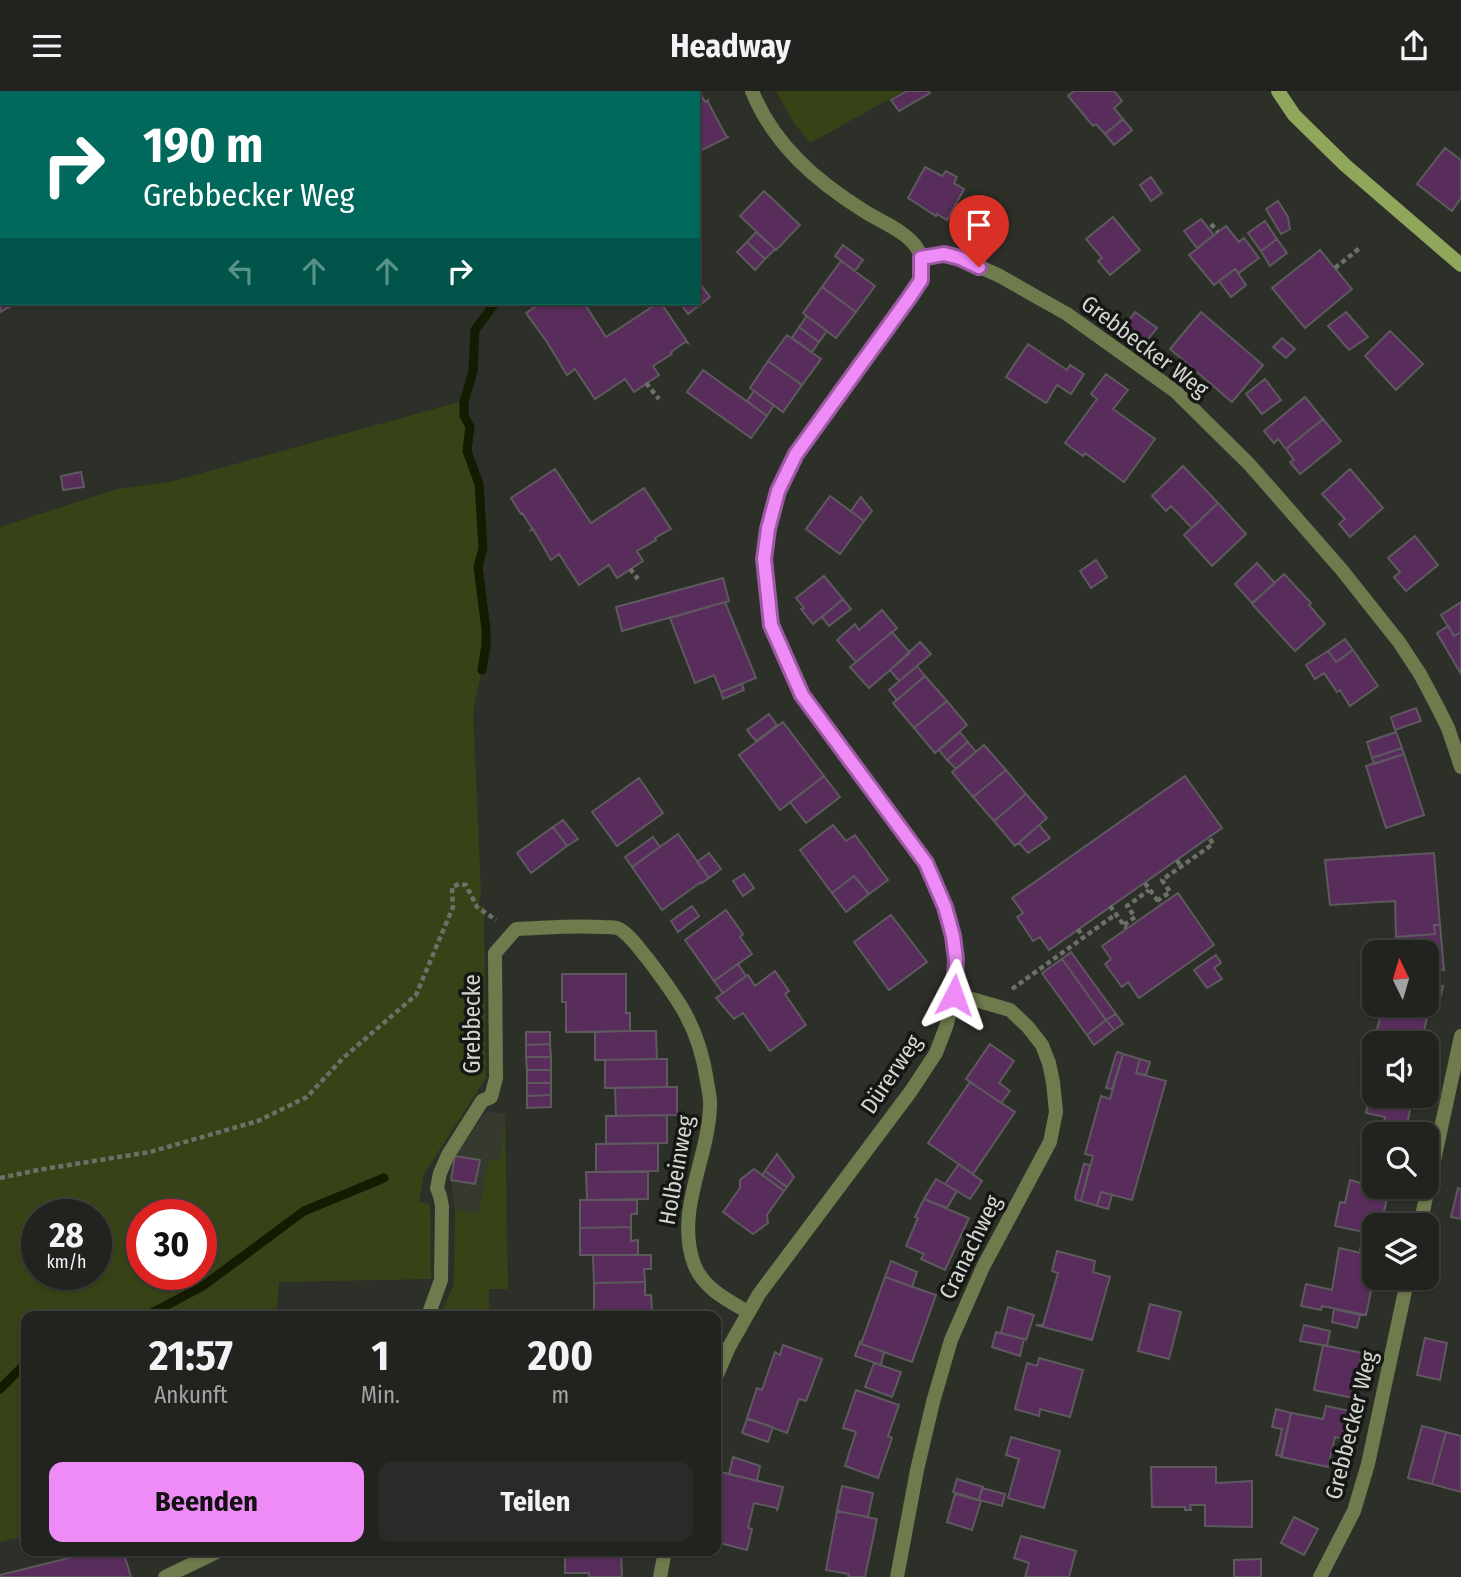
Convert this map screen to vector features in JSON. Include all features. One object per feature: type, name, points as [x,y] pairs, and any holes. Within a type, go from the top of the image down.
[{"type":"main road","points":[[1279,91],[1294,115],[1345,165],[1461,265]]},
{"type":"street","points":[[752,91],[758,108],[773,132],[791,153],[837,194],[904,234],[915,245],[921,258]]},
{"type":"street","name":"Grebbecker Weg","points":[[921,258],[944,254],[998,275],[1067,314],[1175,391],[1276,495],[1341,569],[1399,642],[1420,674],[1448,728],[1461,767]]},
{"type":"street","name":"Dürerweg","points":[[721,1365],[759,1294],[911,1091],[936,1053],[954,995],[956,959],[953,936],[945,907],[926,863],[802,695],[771,625],[764,559],[768,529],[778,491],[796,454],[921,280],[921,258]]},
{"type":"street","name":"Holbeinweg","points":[[516,929],[593,926],[618,928],[635,943],[678,999],[695,1033],[704,1063],[710,1106],[689,1211],[688,1240],[695,1266],[704,1280],[717,1294],[748,1312]]},
{"type":"street","name":"Grebbecke","points":[[430,1311],[441,1280],[442,1206],[437,1188],[440,1173],[457,1139],[482,1101],[491,1097],[494,1088],[497,1071],[495,953],[516,929]]},
{"type":"street","name":"Cranachweg","points":[[897,1577],[917,1470],[951,1340],[983,1267],[1050,1142],[1056,1112],[1054,1081],[1049,1063],[1042,1045],[1028,1027],[1010,1010],[954,995]]},
{"type":"street","points":[[1423,1213],[1461,1036]]},
{"type":"street","name":"Grebbecker Weg","points":[[1320,1577],[1354,1511],[1368,1464],[1405,1290]]},
{"type":"street","points":[[165,1577],[209,1556]]},
{"type":"street","points":[[660,1577],[664,1556]]},
{"type":"path","points":[[1211,224],[1218,232]]},
{"type":"path","points":[[1335,268],[1362,247]]},
{"type":"path","points":[[646,383],[659,399]]},
{"type":"path","points":[[631,569],[638,579]]},
{"type":"path","points":[[1145,883],[1159,903],[1170,892],[1162,880],[1213,844],[1209,837]]},
{"type":"path","points":[[1177,860],[1181,867]]},
{"type":"path","points":[[0,1178],[150,1152],[258,1121],[307,1097],[343,1058],[416,995],[453,907],[453,887],[466,885],[477,907],[484,913]]},
{"type":"path","points":[[1110,906],[1125,927],[1135,917],[1127,906],[1149,890]]},
{"type":"path","points":[[1012,989],[1116,914]]},
{"type":"path","points":[[1077,929],[1083,938]]},
{"type":"shaded area","points":[[486,1112],[506,1113],[500,1160],[489,1159],[478,1214],[455,1209],[451,1180],[455,1156]]},
{"type":"green space","points":[[776,91],[904,91],[810,143],[794,123]]},
{"type":"green space","points":[[463,401],[462,416],[468,426],[465,451],[477,484],[481,548],[476,567],[484,628],[482,670],[473,711],[481,892],[478,906],[484,906],[486,1078],[424,1174],[419,1202],[430,1204],[431,1279],[279,1282],[276,1311],[21,1311],[21,1537],[0,1542],[0,527],[117,489],[170,482]]},
{"type":"green space","points":[[505,1116],[508,1289],[489,1289],[489,1311],[442,1311],[454,1284],[455,1209],[478,1214],[489,1159],[500,1160]]},
{"type":"building","points":[[907,91],[930,93],[899,111],[891,100]]},
{"type":"building","points":[[1074,91],[1114,91],[1122,101],[1114,108],[1123,119],[1105,134],[1096,124],[1093,126],[1068,96]]},
{"type":"building","points":[[700,93],[705,102],[708,100],[728,137],[700,151]]},
{"type":"building","points":[[1123,119],[1132,130],[1114,145],[1105,134]]},
{"type":"building","points":[[1445,148],[1461,160],[1461,198],[1452,211],[1417,184]]},
{"type":"building","points":[[925,167],[942,176],[946,171],[957,177],[954,183],[964,189],[947,220],[908,198]]},
{"type":"building","points":[[1151,177],[1162,193],[1151,201],[1140,185]]},
{"type":"building","points":[[764,191],[800,225],[776,250],[740,216]]},
{"type":"building","points":[[1278,201],[1288,217],[1290,229],[1281,234],[1266,209]]},
{"type":"building","points":[[1113,217],[1140,250],[1110,275],[1098,261],[1102,258],[1086,239]]},
{"type":"building","points":[[1201,219],[1214,235],[1197,248],[1184,231]]},
{"type":"building","points":[[1265,221],[1277,239],[1261,251],[1248,233]]},
{"type":"building","points":[[1226,226],[1239,242],[1244,238],[1259,258],[1239,273],[1235,269],[1214,285],[1189,255]]},
{"type":"building","points":[[756,232],[775,249],[765,259],[747,242]]},
{"type":"building","points":[[1277,239],[1287,253],[1270,266],[1261,251]]},
{"type":"building","points":[[747,242],[765,259],[755,270],[737,252]]},
{"type":"building","points":[[843,245],[863,260],[855,271],[835,256]]},
{"type":"building","points":[[1320,250],[1352,289],[1305,328],[1272,288]]},
{"type":"building","points":[[841,261],[875,286],[856,312],[822,287]]},
{"type":"building","points":[[1235,269],[1246,285],[1231,297],[1219,281]]},
{"type":"building","points":[[700,284],[710,297],[700,305]]},
{"type":"building","points":[[822,287],[856,312],[836,338],[803,313]]},
{"type":"building","points":[[0,305],[13,305],[0,312]]},
{"type":"building","points":[[538,305],[585,305],[606,337],[655,305],[662,305],[688,343],[685,342],[653,366],[659,375],[634,392],[625,379],[595,399],[575,369],[567,375],[526,313]]},
{"type":"building","points":[[681,305],[700,305],[688,314]]},
{"type":"building","points":[[1135,312],[1157,328],[1141,348],[1120,333]]},
{"type":"building","points":[[1201,312],[1263,365],[1232,402],[1170,349]]},
{"type":"building","points":[[1346,312],[1368,337],[1349,350],[1328,326]]},
{"type":"building","points":[[807,316],[827,331],[819,342],[799,327]]},
{"type":"building","points":[[799,327],[819,342],[812,352],[792,338]]},
{"type":"building","points":[[1390,331],[1423,364],[1396,390],[1365,356]]},
{"type":"building","points":[[787,335],[821,359],[802,385],[768,361]]},
{"type":"building","points":[[1282,338],[1295,349],[1286,358],[1273,347]]},
{"type":"building","points":[[1028,344],[1067,370],[1070,365],[1084,374],[1071,394],[1057,385],[1046,403],[1006,377]]},
{"type":"building","points":[[768,361],[802,385],[783,412],[750,388]]},
{"type":"building","points":[[703,370],[767,416],[751,438],[687,392]]},
{"type":"building","points":[[1106,374],[1128,390],[1113,409],[1155,439],[1124,482],[1085,453],[1083,456],[1065,443],[1097,399],[1091,394]]},
{"type":"building","points":[[1265,379],[1281,400],[1262,414],[1246,394]]},
{"type":"building","points":[[754,391],[774,405],[767,416],[747,401]]},
{"type":"building","points":[[1305,397],[1323,419],[1286,449],[1278,439],[1274,443],[1264,431]]},
{"type":"building","points":[[1323,419],[1341,441],[1300,474],[1290,462],[1294,460],[1286,449]]},
{"type":"building","points":[[1183,466],[1218,503],[1192,528],[1171,506],[1166,511],[1152,496]]},
{"type":"building","points":[[555,469],[591,523],[644,488],[671,529],[637,551],[643,561],[617,578],[609,565],[579,585],[559,554],[551,560],[511,498]]},
{"type":"building","points":[[1350,469],[1383,508],[1350,537],[1339,524],[1345,519],[1322,494]]},
{"type":"building","points":[[81,472],[84,487],[63,490],[61,476]]},
{"type":"building","points":[[830,496],[864,521],[840,554],[806,529]]},
{"type":"building","points":[[861,497],[872,511],[864,521],[851,511]]},
{"type":"building","points":[[1218,503],[1246,534],[1212,566],[1184,535]]},
{"type":"building","points":[[1415,536],[1438,565],[1406,591],[1394,577],[1400,572],[1388,558]]},
{"type":"building","points":[[1096,560],[1107,577],[1091,588],[1080,571]]},
{"type":"building","points":[[1257,563],[1275,583],[1252,603],[1235,584]]},
{"type":"building","points":[[1284,574],[1311,603],[1309,605],[1325,624],[1295,651],[1252,604]]},
{"type":"building","points":[[824,576],[843,599],[813,624],[796,598]]},
{"type":"building","points":[[723,578],[729,601],[622,631],[616,607]]},
{"type":"building","points":[[843,599],[851,609],[829,626],[822,617]]},
{"type":"building","points":[[725,602],[756,678],[721,692],[714,675],[695,683],[670,618]]},
{"type":"building","points":[[1461,602],[1461,632],[1454,636],[1441,615]]},
{"type":"building","points":[[882,610],[897,628],[856,662],[837,640],[855,624],[859,630]]},
{"type":"building","points":[[1448,626],[1454,636],[1461,632],[1461,674],[1437,633]]},
{"type":"building","points":[[892,632],[910,653],[869,688],[850,667]]},
{"type":"building","points":[[1345,639],[1353,650],[1336,662],[1328,651]]},
{"type":"building","points":[[920,642],[931,654],[899,681],[890,670]]},
{"type":"building","points":[[1353,650],[1378,686],[1350,706],[1324,673],[1315,679],[1306,665],[1328,651],[1336,662]]},
{"type":"building","points":[[917,666],[925,676],[897,700],[889,690]]},
{"type":"building","points":[[925,676],[947,701],[914,728],[893,703]]},
{"type":"building","points":[[742,684],[744,690],[723,699],[721,692]]},
{"type":"building","points":[[947,701],[967,725],[935,753],[914,728]]},
{"type":"building","points":[[1416,708],[1421,721],[1395,730],[1391,717]]},
{"type":"building","points":[[769,714],[777,725],[756,741],[747,730]]},
{"type":"building","points":[[783,722],[824,776],[780,810],[739,755]]},
{"type":"building","points":[[960,732],[968,742],[947,760],[939,750]]},
{"type":"building","points":[[1396,732],[1402,748],[1372,758],[1367,742]]},
{"type":"building","points":[[968,742],[976,752],[956,769],[947,760]]},
{"type":"building","points":[[984,745],[1006,770],[973,797],[952,772]]},
{"type":"building","points":[[1402,748],[1404,754],[1374,764],[1372,758]]},
{"type":"building","points":[[1404,754],[1424,815],[1386,828],[1366,766]]},
{"type":"building","points":[[1006,770],[1026,794],[994,821],[973,797]]},
{"type":"building","points":[[824,776],[840,797],[806,823],[790,802]]},
{"type":"building","points":[[1185,776],[1222,828],[1049,950],[1040,937],[1033,941],[1017,917],[1023,913],[1012,898]]},
{"type":"building","points":[[639,778],[663,813],[617,846],[592,812]]},
{"type":"building","points":[[1026,794],[1047,818],[1015,846],[994,821]]},
{"type":"building","points":[[563,820],[578,839],[567,846],[553,827]]},
{"type":"building","points":[[833,825],[846,841],[855,835],[888,880],[869,894],[854,876],[832,893],[800,850]]},
{"type":"building","points":[[1039,825],[1050,838],[1028,853],[1019,843]]},
{"type":"building","points":[[553,827],[567,846],[531,873],[517,853]]},
{"type":"building","points":[[678,834],[709,878],[662,910],[632,867]]},
{"type":"building","points":[[653,837],[660,847],[632,867],[625,857]]},
{"type":"building","points":[[709,853],[721,869],[709,878],[697,862]]},
{"type":"building","points":[[1434,853],[1440,925],[1434,925],[1435,934],[1396,937],[1395,901],[1330,905],[1325,860]]},
{"type":"building","points":[[744,874],[754,888],[743,896],[733,881]]},
{"type":"building","points":[[854,876],[869,894],[846,912],[832,893]]},
{"type":"building","points":[[1178,893],[1214,945],[1139,998],[1128,982],[1122,987],[1105,964],[1111,959],[1102,946]]},
{"type":"building","points":[[692,906],[699,916],[678,932],[671,921]]},
{"type":"building","points":[[726,910],[743,934],[740,937],[752,954],[714,981],[685,940]]},
{"type":"building","points":[[891,915],[927,962],[889,990],[854,942]]},
{"type":"building","points":[[1434,925],[1440,925],[1444,970],[1439,969],[1439,940],[1396,940],[1396,937],[1435,934]]},
{"type":"building","points":[[1071,952],[1116,1014],[1106,1020],[1062,959]]},
{"type":"building","points":[[1216,955],[1221,963],[1214,968],[1222,979],[1207,988],[1194,970]]},
{"type":"building","points":[[1062,959],[1106,1020],[1087,1035],[1042,973]]},
{"type":"building","points":[[738,964],[746,976],[723,993],[714,981]]},
{"type":"building","points":[[775,971],[789,991],[785,994],[806,1025],[770,1051],[743,1013],[734,1019],[716,998],[748,975],[755,986]]},
{"type":"building","points":[[562,974],[626,974],[626,1013],[630,1013],[630,1031],[566,1032]]},
{"type":"building","points":[[1439,985],[1443,986],[1439,1003]]},
{"type":"building","points":[[1116,1014],[1123,1024],[1114,1030],[1106,1020]]},
{"type":"building","points":[[1380,1017],[1427,1017],[1424,1031],[1377,1031]]},
{"type":"building","points":[[1106,1020],[1114,1030],[1094,1045],[1087,1035]]},
{"type":"building","points":[[656,1031],[657,1059],[595,1060],[595,1032]]},
{"type":"building","points":[[526,1032],[550,1032],[550,1044],[526,1045]]},
{"type":"building","points":[[550,1044],[551,1057],[526,1057],[526,1045]]},
{"type":"building","points":[[990,1044],[1014,1061],[999,1083],[1010,1091],[1001,1103],[966,1079]]},
{"type":"building","points":[[1116,1054],[1123,1054],[1112,1089],[1106,1088]]},
{"type":"building","points":[[1123,1054],[1140,1059],[1136,1073],[1166,1081],[1132,1200],[1101,1192],[1097,1206],[1081,1201],[1093,1156],[1085,1154],[1101,1096],[1110,1099]]},
{"type":"building","points":[[526,1057],[551,1057],[551,1070],[527,1070]]},
{"type":"building","points":[[667,1059],[667,1087],[605,1088],[605,1060]]},
{"type":"building","points":[[1140,1059],[1150,1062],[1146,1075],[1136,1073]]},
{"type":"building","points":[[527,1070],[551,1070],[551,1083],[527,1083]]},
{"type":"building","points":[[970,1082],[1015,1112],[973,1174],[928,1143]]},
{"type":"building","points":[[527,1083],[551,1083],[551,1095],[527,1096]]},
{"type":"building","points":[[677,1087],[677,1115],[616,1116],[615,1088]]},
{"type":"building","points":[[551,1095],[551,1107],[527,1108],[527,1096]]},
{"type":"building","points":[[1367,1108],[1410,1108],[1409,1122],[1384,1122],[1385,1117],[1366,1113]]},
{"type":"building","points":[[667,1115],[667,1143],[606,1144],[606,1116]]},
{"type":"building","points":[[658,1143],[658,1171],[596,1172],[596,1144]]},
{"type":"building","points":[[777,1154],[794,1177],[787,1187],[765,1171]]},
{"type":"building","points":[[455,1156],[480,1160],[475,1184],[451,1180]]},
{"type":"building","points":[[959,1164],[982,1181],[970,1199],[945,1184]]},
{"type":"building","points":[[1084,1164],[1090,1165],[1081,1201],[1075,1197]]},
{"type":"building","points":[[754,1169],[784,1191],[767,1215],[768,1223],[753,1234],[723,1212],[740,1188],[740,1180]]},
{"type":"building","points":[[765,1171],[787,1187],[784,1191],[762,1175]]},
{"type":"building","points":[[586,1172],[648,1172],[648,1199],[587,1200]]},
{"type":"building","points":[[936,1179],[957,1191],[947,1208],[924,1199]]},
{"type":"building","points":[[1350,1180],[1362,1184],[1362,1199],[1387,1199],[1384,1213],[1362,1213],[1362,1232],[1335,1226],[1340,1202],[1345,1203]]},
{"type":"building","points":[[1458,1188],[1461,1189],[1461,1219],[1451,1217]]},
{"type":"building","points":[[1101,1192],[1112,1195],[1108,1209],[1097,1206]]},
{"type":"building","points":[[924,1199],[969,1218],[945,1270],[921,1259],[924,1254],[906,1246]]},
{"type":"building","points":[[580,1200],[637,1200],[637,1214],[631,1214],[631,1227],[580,1228]]},
{"type":"building","points":[[631,1227],[631,1241],[638,1240],[638,1255],[580,1255],[580,1228]]},
{"type":"building","points":[[1339,1248],[1362,1253],[1362,1290],[1371,1290],[1366,1315],[1322,1306],[1321,1310],[1301,1306],[1306,1284],[1332,1290]]},
{"type":"building","points":[[1057,1251],[1095,1261],[1093,1272],[1110,1277],[1092,1340],[1036,1325],[1043,1325],[1058,1273],[1052,1271]]},
{"type":"building","points":[[593,1255],[651,1255],[651,1269],[644,1269],[645,1282],[594,1283]]},
{"type":"building","points":[[891,1261],[917,1272],[912,1287],[885,1277]]},
{"type":"building","points":[[885,1277],[936,1295],[912,1362],[861,1344]]},
{"type":"building","points":[[645,1282],[645,1295],[651,1295],[652,1310],[594,1310],[594,1283]]},
{"type":"building","points":[[1150,1304],[1181,1312],[1169,1359],[1138,1351]]},
{"type":"building","points":[[1008,1307],[1034,1315],[1026,1340],[1001,1333]]},
{"type":"building","points":[[1334,1309],[1360,1315],[1357,1328],[1332,1322]]},
{"type":"building","points":[[608,1310],[666,1310],[666,1311]]},
{"type":"building","points":[[1304,1325],[1330,1331],[1327,1346],[1300,1341]]},
{"type":"building","points":[[996,1332],[1024,1339],[1020,1356],[992,1347]]},
{"type":"building","points":[[1425,1338],[1447,1343],[1440,1380],[1417,1375]]},
{"type":"building","points":[[860,1342],[884,1352],[881,1365],[855,1356]]},
{"type":"building","points":[[783,1345],[822,1359],[806,1401],[799,1399],[787,1433],[747,1418],[757,1388],[762,1390],[775,1352],[780,1355]]},
{"type":"building","points":[[1323,1345],[1362,1353],[1353,1398],[1314,1390]]},
{"type":"building","points":[[1039,1358],[1083,1370],[1070,1417],[1040,1409],[1039,1416],[1015,1409],[1027,1363],[1037,1366]]},
{"type":"building","points":[[874,1363],[901,1372],[892,1397],[865,1387]]},
{"type":"building","points":[[856,1390],[899,1405],[888,1436],[892,1438],[878,1478],[845,1466],[856,1432],[843,1428]]},
{"type":"building","points":[[1326,1406],[1350,1411],[1345,1439],[1335,1437],[1328,1467],[1281,1457],[1291,1413],[1323,1419]]},
{"type":"building","points":[[1276,1409],[1291,1413],[1282,1456],[1276,1455],[1282,1429],[1272,1427]]},
{"type":"building","points":[[747,1419],[773,1427],[768,1442],[742,1433]]},
{"type":"building","points":[[1422,1426],[1446,1432],[1432,1484],[1408,1478]]},
{"type":"building","points":[[1446,1432],[1461,1436],[1461,1492],[1432,1484]]},
{"type":"building","points":[[1011,1437],[1060,1451],[1044,1508],[1008,1498],[1019,1459],[1006,1455]]},
{"type":"building","points":[[733,1457],[760,1466],[757,1481],[729,1474]]},
{"type":"building","points":[[1151,1467],[1216,1467],[1216,1483],[1252,1481],[1252,1527],[1205,1526],[1205,1505],[1190,1505],[1191,1510],[1185,1510],[1185,1507],[1152,1507]]},
{"type":"building","points":[[721,1472],[783,1487],[777,1511],[777,1508],[754,1503],[748,1528],[752,1529],[747,1550],[721,1543]]},
{"type":"building","points":[[957,1479],[983,1487],[979,1500],[953,1492]]},
{"type":"building","points":[[842,1486],[873,1493],[868,1517],[837,1511]]},
{"type":"building","points":[[982,1488],[1005,1494],[1002,1506],[979,1500]]},
{"type":"building","points":[[955,1494],[981,1501],[972,1530],[947,1522]]},
{"type":"building","points":[[837,1511],[877,1519],[865,1577],[848,1577],[849,1574],[826,1570]]},
{"type":"building","points":[[1294,1517],[1318,1529],[1304,1555],[1281,1543]]},
{"type":"building","points":[[1021,1536],[1076,1551],[1069,1577],[1025,1577],[1029,1563],[1014,1558]]},
{"type":"building","points":[[77,1556],[125,1556],[131,1577],[0,1577]]},
{"type":"building","points":[[565,1556],[621,1556],[622,1577],[589,1577],[589,1573],[565,1573]]},
{"type":"building","points":[[1261,1559],[1261,1577],[1234,1577],[1234,1560]]},
{"type":"waterway","points":[[482,670],[486,629],[478,567],[483,548],[479,484],[467,451],[470,426],[464,416],[464,402],[473,371],[475,330],[494,305]]},
{"type":"waterway","points":[[156,1311],[203,1286],[304,1211],[384,1178]]},
{"type":"waterway","points":[[0,1389],[21,1368]]},
{"type":"route","points":[[954,995],[956,959],[953,936],[945,907],[926,863],[802,695],[771,625],[764,559],[768,529],[778,491],[796,454],[921,280],[921,258],[944,254],[979,267]]}]
